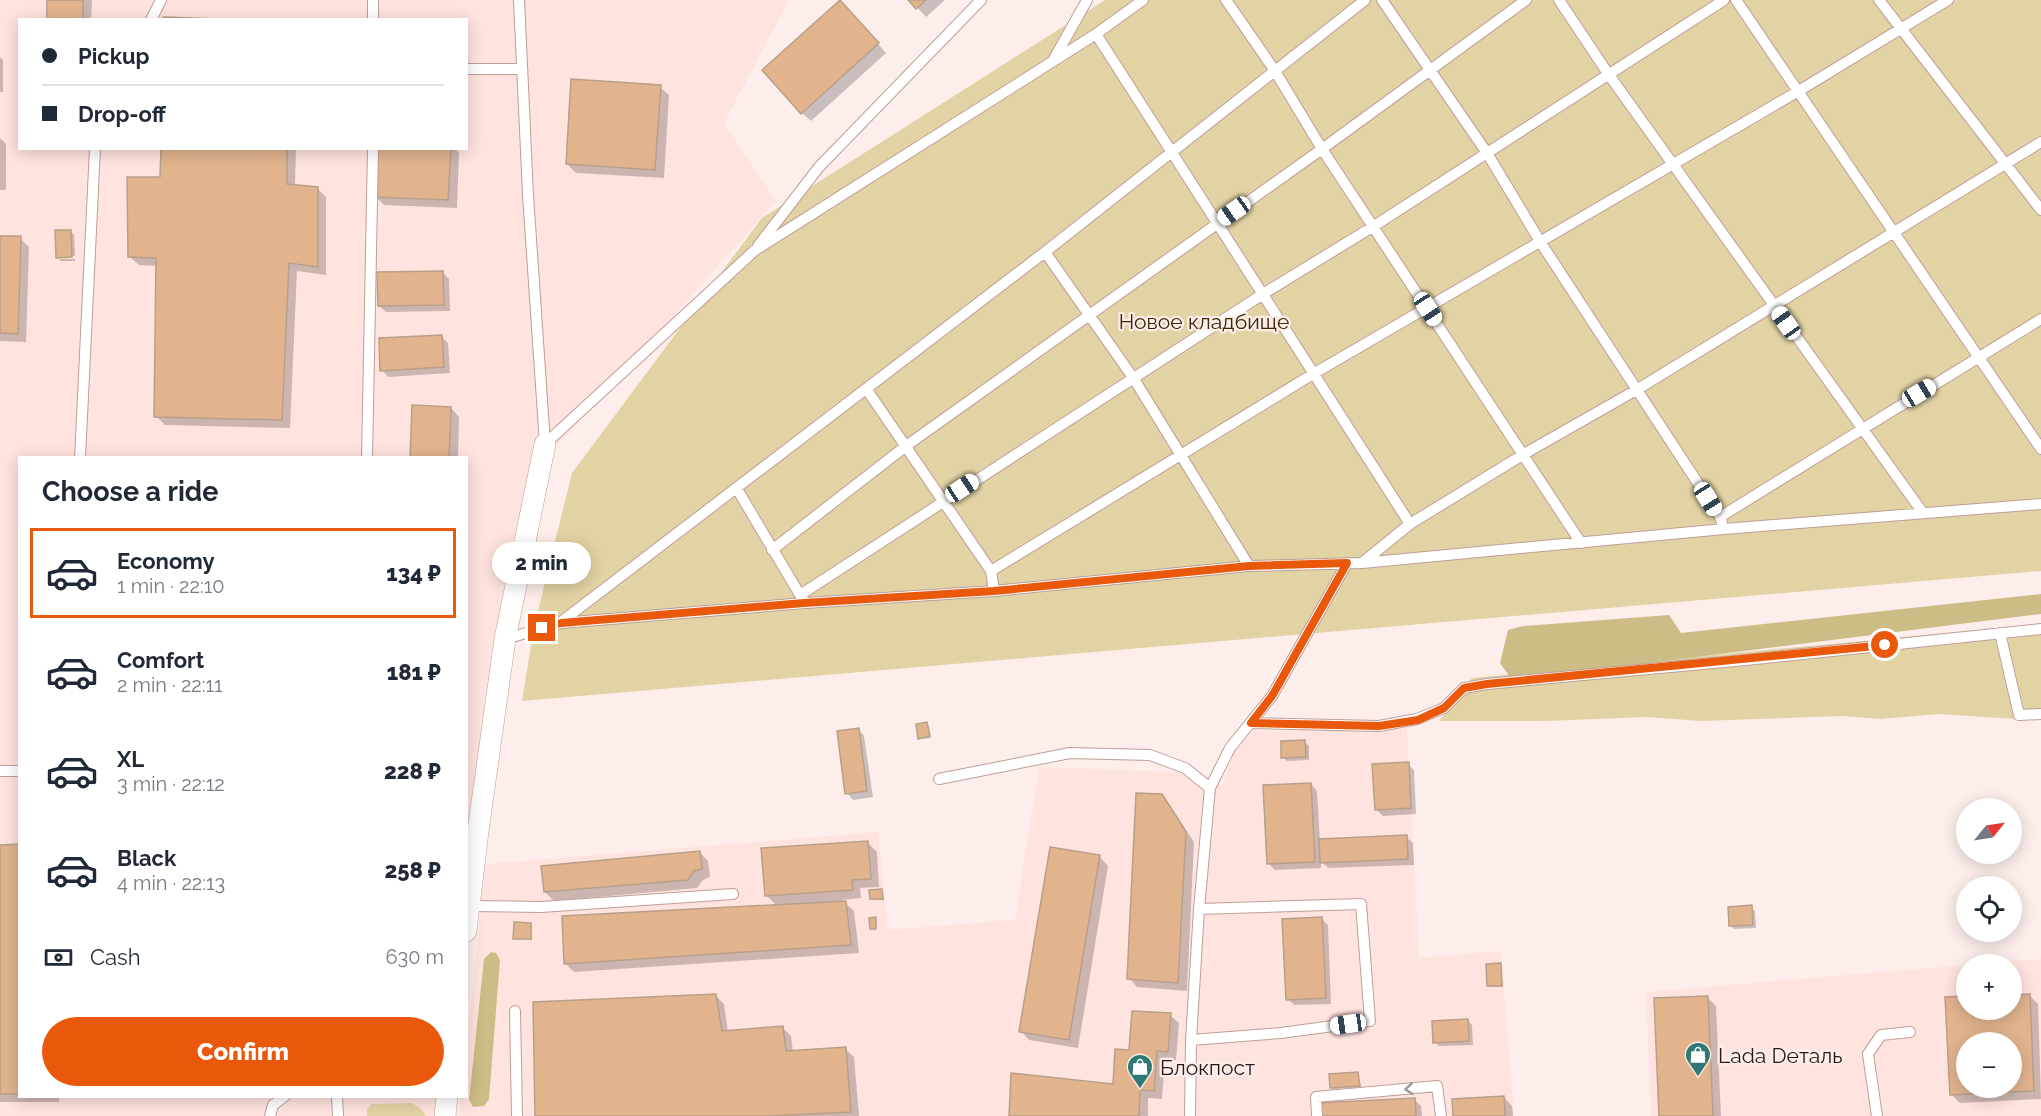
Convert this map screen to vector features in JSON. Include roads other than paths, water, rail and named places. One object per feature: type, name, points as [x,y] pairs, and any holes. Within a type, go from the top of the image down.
[{"type":"street","points":[[468,914],[472,830],[505,639],[545,444]]},
{"type":"street","points":[[445,1116],[447,1098]]},
{"type":"lane","points":[[152,18],[161,0]]},
{"type":"lane","points":[[373,0],[374,18]]},
{"type":"lane","points":[[519,0],[528,195],[545,444]]},
{"type":"lane","points":[[754,252],[819,166],[981,0]]},
{"type":"lane","points":[[1052,62],[1087,0]]},
{"type":"lane","points":[[545,444],[754,252],[1096,34],[1143,0]]},
{"type":"lane","points":[[1226,0],[1275,71],[1322,148],[1581,543]]},
{"type":"lane","points":[[561,623],[867,390],[1365,0]]},
{"type":"lane","points":[[1382,0],[1486,153],[1541,243],[1720,517],[1724,529]]},
{"type":"lane","points":[[772,550],[906,446],[1526,0]]},
{"type":"lane","points":[[1559,0],[1861,429],[1923,513]]},
{"type":"lane","points":[[802,599],[943,501],[1724,0]]},
{"type":"lane","points":[[1736,0],[2041,449]]},
{"type":"lane","points":[[1879,0],[2041,210]]},
{"type":"lane","points":[[991,570],[1313,374],[1541,243],[1948,0]]},
{"type":"lane","points":[[1096,34],[1410,524]]},
{"type":"lane","points":[[468,69],[522,69]]},
{"type":"lane","points":[[1362,563],[1410,524],[1524,454],[1638,389],[2041,142]]},
{"type":"lane","points":[[80,456],[95,150]]},
{"type":"lane","points":[[367,456],[373,150]]},
{"type":"lane","points":[[1045,252],[1134,379],[1249,566]]},
{"type":"lane","points":[[1720,517],[2041,319]]},
{"type":"lane","points":[[867,390],[991,570],[994,591]]},
{"type":"lane","points":[[736,489],[802,599]]},
{"type":"lane","points":[[505,639],[561,623],[802,599],[994,591],[1249,566],[1362,563],[1724,529],[2041,504]]},
{"type":"lane","points":[[1190,1116],[1191,1040],[1199,909],[1210,788],[1230,748],[1272,696],[1347,563]]},
{"type":"lane","points":[[1251,723],[1379,726],[1418,720],[1444,708],[1464,688],[1487,684],[2041,629]]},
{"type":"lane","points":[[2000,633],[2019,715],[2041,714]]},
{"type":"lane","points":[[939,779],[1070,753],[1150,755],[1185,768],[1210,788]]},
{"type":"lane","points":[[0,771],[18,771]]},
{"type":"lane","points":[[469,906],[541,907],[733,894]]},
{"type":"lane","points":[[1191,1040],[1281,1033],[1370,1021],[1361,904],[1199,909]]},
{"type":"lane","points":[[515,1011],[517,1116]]},
{"type":"lane","points":[[1877,1116],[1868,1054],[1881,1035],[1910,1032]]},
{"type":"lane","points":[[1317,1116],[1316,1097],[1437,1086],[1441,1116]]},
{"type":"lane","points":[[270,1116],[273,1105],[282,1098]]},
{"type":"lane","points":[[337,1098],[338,1116]]},
{"type":"place","name":"Lada Dеталь","points":[[1698,1078]]},
{"type":"place","name":"Блокпост","points":[[1140,1090]]},
{"type":"park label","name":"Новое кладбище","points":[[1204,321]]}]
